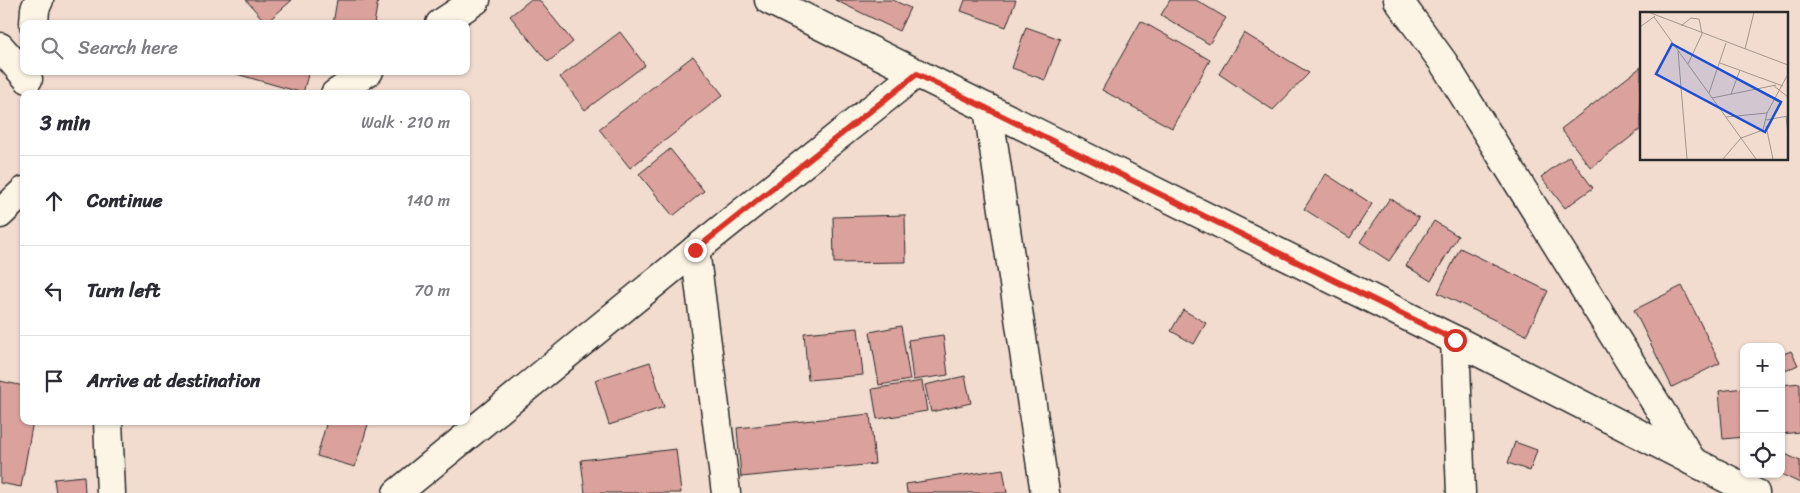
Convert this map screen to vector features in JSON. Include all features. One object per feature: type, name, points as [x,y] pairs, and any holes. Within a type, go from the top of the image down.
[{"type":"street","points":[[34,20],[35,9],[39,0]]},
{"type":"street","points":[[446,20],[476,0]]},
{"type":"street","points":[[769,0],[1455,340],[1755,493]]},
{"type":"street","points":[[1398,0],[1443,62],[1692,461]]},
{"type":"street","points":[[0,46],[20,69]]},
{"type":"street","points":[[397,493],[695,250],[917,74]]},
{"type":"street","points":[[340,90],[362,75]]},
{"type":"street","points":[[988,108],[1045,493]]},
{"type":"street","points":[[0,214],[20,195]]},
{"type":"street","points":[[695,250],[726,493]]},
{"type":"street","points":[[1455,340],[1461,493]]},
{"type":"street","points":[[108,425],[111,493]]},
{"type":"building","points":[[246,0],[292,0],[269,20],[263,20]]},
{"type":"building","points":[[337,0],[378,0],[375,20],[334,20]]},
{"type":"building","points":[[530,0],[539,0],[573,42],[548,62],[510,16]]},
{"type":"building","points":[[835,0],[893,0],[910,8],[899,31]]},
{"type":"building","points":[[965,0],[1016,0],[1006,27],[961,11]]},
{"type":"building","points":[[1170,0],[1196,0],[1226,18],[1209,44],[1161,15]]},
{"type":"building","points":[[1141,21],[1210,60],[1172,128],[1102,90]]},
{"type":"building","points":[[1026,27],[1060,39],[1045,80],[1012,68]]},
{"type":"building","points":[[620,32],[645,65],[585,110],[560,77]]},
{"type":"building","points":[[1244,33],[1309,73],[1273,110],[1219,74]]},
{"type":"building","points":[[693,56],[723,95],[630,168],[599,129]]},
{"type":"building","points":[[1640,68],[1640,130],[1591,168],[1561,129]]},
{"type":"building","points":[[240,75],[308,75],[304,90],[292,90]]},
{"type":"building","points":[[670,149],[704,191],[673,216],[639,174]]},
{"type":"building","points":[[1569,156],[1593,188],[1565,208],[1541,177]]},
{"type":"building","points":[[1326,174],[1372,204],[1350,238],[1304,209]]},
{"type":"building","points":[[1390,198],[1419,218],[1389,261],[1360,242]]},
{"type":"building","points":[[905,215],[906,262],[834,263],[833,217]]},
{"type":"building","points":[[1434,221],[1458,236],[1431,281],[1406,266]]},
{"type":"building","points":[[1460,248],[1548,291],[1526,335],[1438,293]]},
{"type":"building","points":[[1682,286],[1720,363],[1672,387],[1634,310]]},
{"type":"building","points":[[1183,310],[1206,323],[1194,344],[1171,331]]},
{"type":"building","points":[[901,326],[910,380],[879,385],[870,332]]},
{"type":"building","points":[[858,328],[863,375],[808,380],[804,333]]},
{"type":"building","points":[[943,335],[948,375],[913,380],[908,340]]},
{"type":"building","points":[[1791,351],[1798,365],[1785,371],[1785,353]]},
{"type":"building","points":[[650,362],[664,407],[609,425],[595,380]]},
{"type":"building","points":[[965,376],[971,403],[931,412],[925,385]]},
{"type":"building","points":[[0,381],[20,385],[20,425],[32,425],[21,487],[0,483]]},
{"type":"building","points":[[922,381],[927,411],[877,419],[872,389]]},
{"type":"building","points":[[1800,383],[1800,432],[1785,434],[1785,385]]},
{"type":"building","points":[[1740,388],[1740,437],[1723,439],[1719,391]]},
{"type":"building","points":[[870,414],[875,464],[741,477],[737,428]]},
{"type":"building","points":[[326,425],[368,425],[355,467],[317,456]]},
{"type":"building","points":[[1515,442],[1537,450],[1530,471],[1508,463]]},
{"type":"building","points":[[676,449],[681,493],[585,493],[581,460]]},
{"type":"building","points":[[1785,454],[1800,461],[1800,483],[1785,476]]},
{"type":"building","points":[[1003,469],[1007,493],[907,493],[906,484]]},
{"type":"building","points":[[84,476],[85,493],[56,493],[54,479]]},
{"type":"route","points":[[695,250],[917,74],[1455,340]]}]
